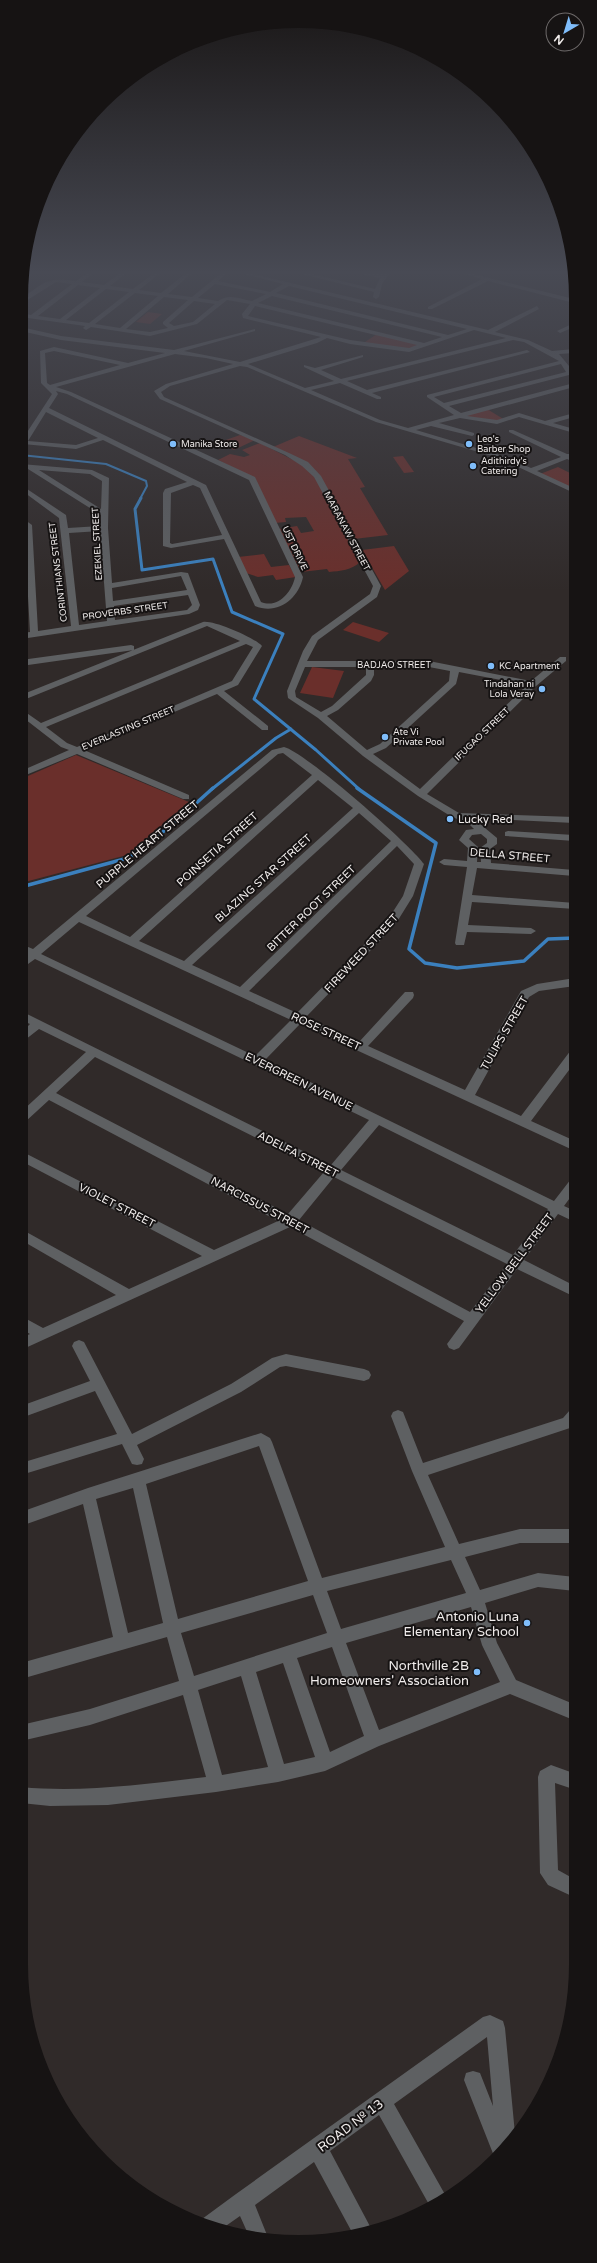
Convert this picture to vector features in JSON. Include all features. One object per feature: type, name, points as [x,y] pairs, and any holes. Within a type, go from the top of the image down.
[{"type":"street","points":[[28,436],[55,394],[44,383],[44,380]]},
{"type":"street","points":[[48,387],[75,380]]},
{"type":"street","name":"MARANAW STREET","points":[[186,380],[168,385],[157,391],[158,394],[162,398],[276,448],[305,464],[317,476],[377,586],[374,595],[315,638],[291,690],[292,698],[322,716],[366,754],[421,794],[455,815],[472,821],[483,832],[490,835],[493,841],[485,848],[486,866]]},
{"type":"street","points":[[283,380],[368,417],[410,431],[493,454],[569,489]]},
{"type":"street","points":[[338,380],[379,398]]},
{"type":"street","points":[[304,390],[347,380]]},
{"type":"street","points":[[367,392],[417,380]]},
{"type":"street","points":[[493,380],[429,396],[460,416],[492,423],[519,415],[569,430]]},
{"type":"street","points":[[444,405],[549,380]]},
{"type":"street","points":[[410,431],[432,421],[460,416],[569,386]]},
{"type":"street","name":"UST DRIVE","points":[[45,410],[203,487],[207,491],[225,537],[258,604],[262,607],[271,606],[289,598],[299,584],[299,577],[252,479],[69,393],[48,387]]},
{"type":"street","points":[[544,423],[569,416]]},
{"type":"street","points":[[432,421],[472,434]]},
{"type":"street","points":[[511,431],[569,456]]},
{"type":"street","points":[[28,443],[76,447],[104,438]]},
{"type":"street","points":[[531,471],[569,458]]},
{"type":"street","points":[[29,466],[104,514]]},
{"type":"street","name":"EZEKIEL STREET","points":[[29,466],[92,472],[100,475],[106,480],[104,528],[111,623]]},
{"type":"street","points":[[193,482],[166,493],[166,544],[171,546],[225,537]]},
{"type":"street","name":"CORINTHIANS STREET","points":[[28,494],[62,517],[75,628]]},
{"type":"street","points":[[28,525],[34,634]]},
{"type":"street","points":[[64,531],[104,528]]},
{"type":"street","name":"PROVERBS STREET","points":[[28,635],[189,612],[195,608],[196,604],[185,575],[177,574],[109,586]]},
{"type":"street","points":[[110,604],[191,592]]},
{"type":"street","points":[[28,695],[208,624],[248,640]]},
{"type":"street","points":[[39,727],[248,640]]},
{"type":"street","name":"EVERLASTING STREET","points":[[28,771],[235,682],[257,648],[256,644],[248,640]]},
{"type":"street","points":[[28,662],[150,646]]},
{"type":"street","name":"IFUGAO STREET","points":[[421,794],[533,684],[563,659]]},
{"type":"street","name":"BADJAO STREET","points":[[302,664],[429,664],[533,684]]},
{"type":"street","points":[[322,716],[335,708],[368,679],[370,675],[370,665]]},
{"type":"street","points":[[366,754],[383,746],[452,682],[455,668]]},
{"type":"street","points":[[217,690],[265,728]]},
{"type":"street","points":[[28,718],[54,739],[76,751],[186,797]]},
{"type":"street","name":"FIREWEED STREET","points":[[257,1061],[391,923],[404,905],[419,864],[417,860],[397,841],[289,752],[284,750],[275,752]]},
{"type":"street","name":"PURPLE HEART STREET","points":[[28,959],[275,752]]},
{"type":"street","name":"POINSETIA STREET","points":[[132,941],[318,775]]},
{"type":"street","name":"BLAZING STAR STREET","points":[[185,966],[358,809]]},
{"type":"street","points":[[455,815],[569,820]]},
{"type":"street","name":"MARANAW STREET","points":[[455,815],[469,832],[464,840],[472,847],[472,865]]},
{"type":"street","points":[[469,832],[483,832]]},
{"type":"street","points":[[508,834],[569,838]]},
{"type":"street","name":"BITTER ROOT STREET","points":[[241,992],[397,841]]},
{"type":"street","name":"DELLA STREET","points":[[444,862],[569,873]]},
{"type":"street","points":[[460,943],[472,865]]},
{"type":"street","points":[[467,898],[569,906]]},
{"type":"street","name":"ROSE STREET","points":[[78,917],[569,1143]]},
{"type":"street","points":[[462,928],[531,931]]},
{"type":"street","name":"EVERGREEN AVENUE","points":[[28,951],[377,1119],[569,1214]]},
{"type":"street","name":"TULIPS STREET","points":[[468,1096],[525,994],[537,988],[569,983]]},
{"type":"street","points":[[361,1047],[409,995]]},
{"type":"street","name":"ADELFA STREET","points":[[28,1019],[569,1289]]},
{"type":"street","points":[[28,1033],[38,1024]]},
{"type":"street","points":[[28,1112],[93,1052]]},
{"type":"street","points":[[523,1122],[569,1061]]},
{"type":"street","name":"NARCISSUS STREET","points":[[47,1094],[290,1221],[472,1319]]},
{"type":"street","points":[[28,1341],[212,1255],[290,1221],[377,1119]]},
{"type":"street","name":"VIOLET STREET","points":[[28,1160],[212,1255]]},
{"type":"street","name":"YELLOW BELL STREET","points":[[454,1344],[569,1190]]},
{"type":"street","points":[[28,1238],[128,1295]]},
{"type":"street","points":[[28,1326],[42,1334]]},
{"type":"street","points":[[79,1346],[138,1460]]},
{"type":"street","points":[[28,1467],[128,1440],[236,1388],[277,1362],[286,1360],[364,1375]]},
{"type":"street","points":[[28,1409],[98,1384]]},
{"type":"street","points":[[398,1416],[419,1471],[476,1600],[490,1645],[510,1686],[569,1710]]},
{"type":"street","points":[[419,1471],[569,1422]]},
{"type":"street","points":[[28,1516],[261,1439],[265,1442],[374,1740]]},
{"type":"street","points":[[138,1480],[172,1627],[216,1784]]},
{"type":"street","points":[[88,1495],[122,1641]]},
{"type":"street","points":[[28,1669],[318,1586],[454,1552],[520,1536],[569,1536]]},
{"type":"street","points":[[28,1731],[90,1717],[188,1685],[288,1655],[337,1638],[476,1600],[538,1580],[569,1583]]},
{"type":"street","points":[[288,1655],[325,1763]]},
{"type":"street","points":[[247,1668],[278,1774]]},
{"type":"street","points":[[28,1796],[50,1798],[108,1797],[216,1784],[278,1774],[325,1763],[374,1740],[510,1686]]},
{"type":"street","points":[[569,1779],[551,1773],[546,1777],[549,1873],[554,1879],[569,1886]]},
{"type":"street","name":"ROAD № 13","points":[[215,2222],[490,2024],[496,2028],[506,2138]]},
{"type":"street","points":[[473,2080],[500,2146]]},
{"type":"street","points":[[382,2101],[436,2198]]},
{"type":"street","points":[[318,2149],[359,2228]]},
{"type":"street","points":[[243,2201],[257,2232]]},
{"type":"shaded area","points":[[487,409],[505,420],[497,422],[461,416]]},
{"type":"shaded area","points":[[240,435],[255,440],[234,450],[220,442]]},
{"type":"shaded area","points":[[299,436],[357,458],[348,459],[365,487],[360,488],[388,535],[354,539],[312,471],[273,447]]},
{"type":"shaded area","points":[[260,443],[303,465],[316,477],[360,562],[357,565],[346,570],[329,572],[327,569],[301,572],[279,529],[297,526],[301,533],[314,531],[306,517],[285,518],[286,522],[275,523],[254,478],[218,460],[230,454],[244,457],[250,455],[242,450]]},
{"type":"shaded area","points":[[403,456],[414,472],[404,473],[393,457]]},
{"type":"shaded area","points":[[558,467],[569,472],[569,488],[540,474]]},
{"type":"shaded area","points":[[394,546],[409,571],[385,590],[362,550]]},
{"type":"shaded area","points":[[264,554],[271,567],[289,565],[296,577],[276,580],[273,575],[258,577],[246,573],[238,557]]},
{"type":"shaded area","points":[[353,622],[389,633],[379,642],[343,630]]},
{"type":"shaded area","points":[[312,667],[344,671],[333,698],[300,693]]},
{"type":"shaded area","points":[[76,755],[189,802],[127,855],[28,881],[28,776]]},
{"type":"waterway","points":[[28,456],[106,464],[146,481],[147,486],[140,499]]},
{"type":"waterway","points":[[141,498],[135,509],[142,570],[213,559],[232,612],[283,634],[254,699],[291,729]]},
{"type":"waterway","points":[[212,789],[276,738],[291,729]]},
{"type":"waterway","points":[[291,729],[359,789]]},
{"type":"waterway","points":[[28,885],[128,858],[173,824],[213,788]]},
{"type":"waterway","points":[[357,788],[436,843],[409,949],[425,963],[457,968],[524,961],[548,939],[569,938]]},
{"type":"place","name":"Manika Store","points":[[173,444]]},
{"type":"place","name":"Leo's Barber Shop","points":[[469,444]]},
{"type":"place","name":"Adithirdy's Catering","points":[[473,466]]},
{"type":"place","name":"KC Apartment","points":[[491,666]]},
{"type":"place","name":"Tindahan ni Lola Veray","points":[[542,689]]},
{"type":"place","name":"Ate Vi Private Pool","points":[[385,737]]},
{"type":"place","name":"Lucky Red","points":[[450,819]]},
{"type":"place","name":"Antonio Luna Elementary School","points":[[527,1623]]},
{"type":"place","name":"Northville 2B Homeowners' Association","points":[[477,1672]]}]
